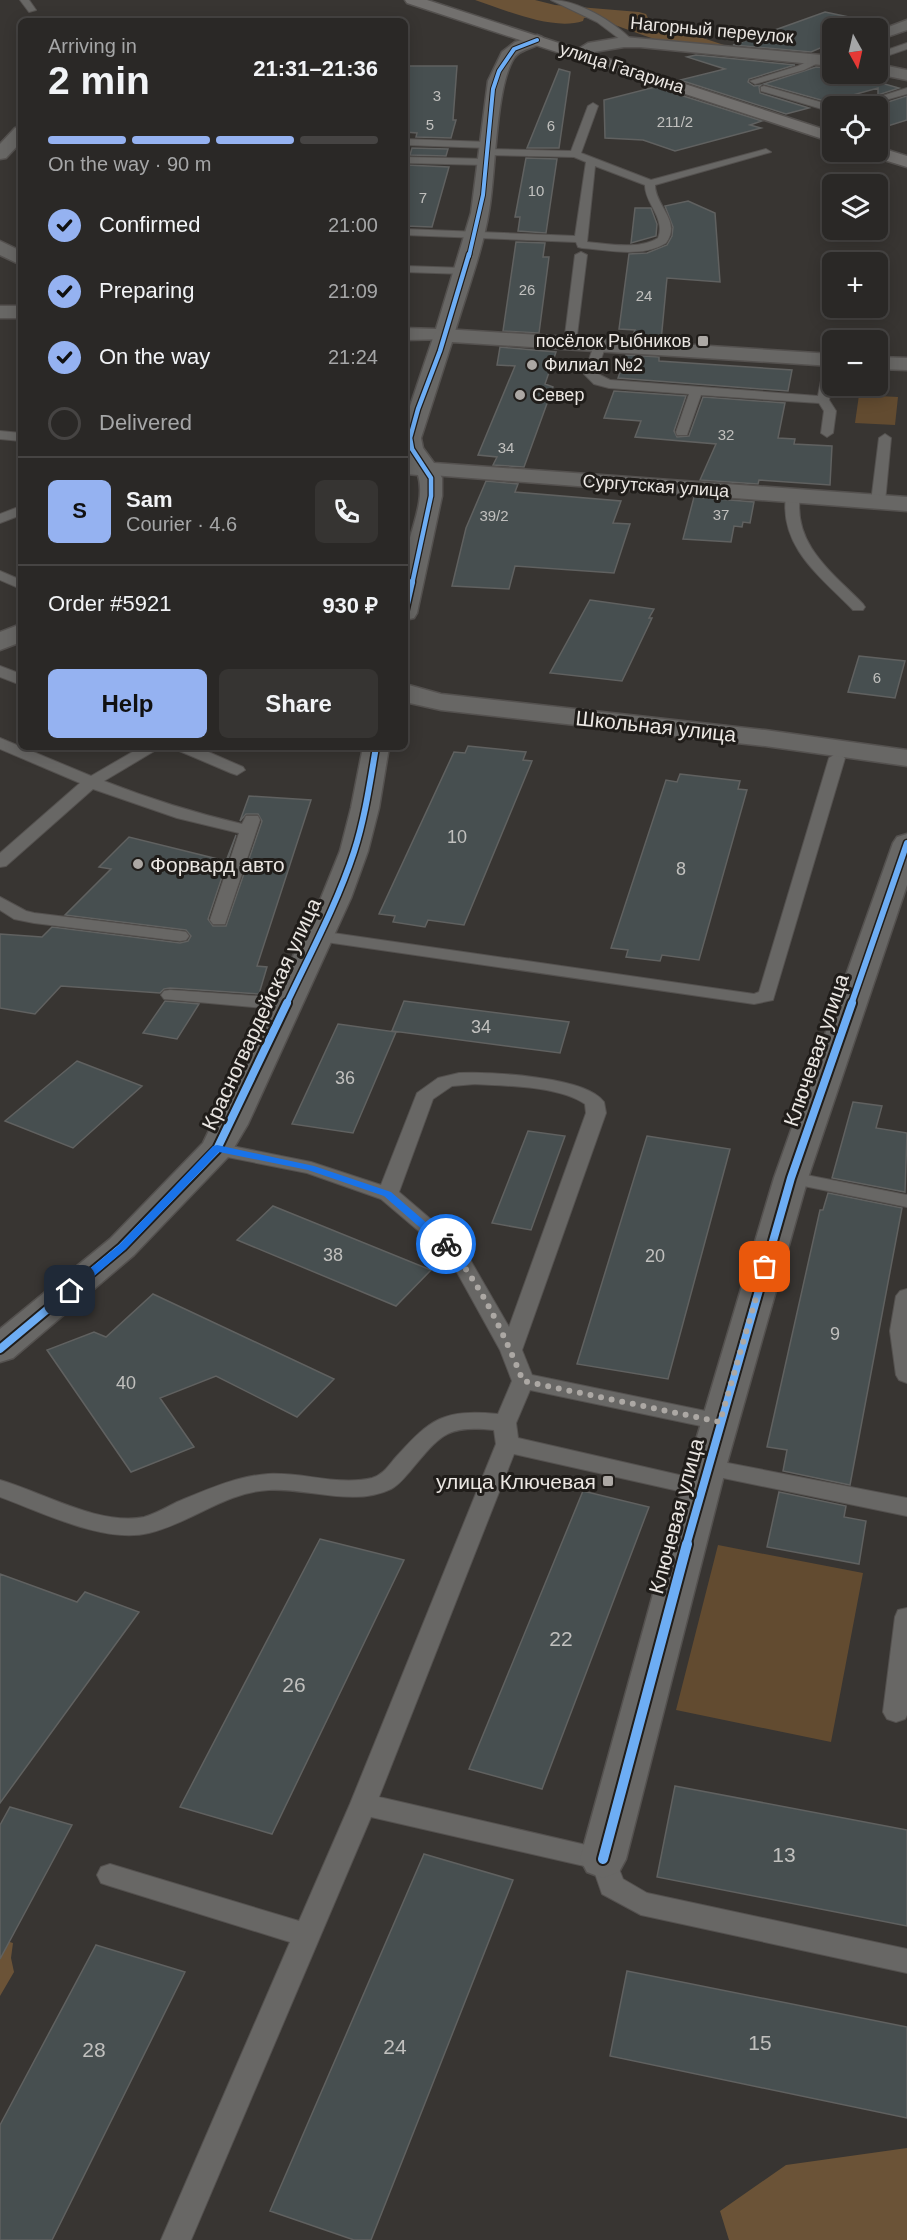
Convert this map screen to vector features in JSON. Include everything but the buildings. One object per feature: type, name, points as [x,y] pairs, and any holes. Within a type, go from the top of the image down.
[{"type":"main road","name":"улица Гагарина","points":[[412,0],[822,134]]},
{"type":"main road","name":"улица Гагарина","points":[[436,0],[822,125]]},
{"type":"main road","points":[[888,146],[907,153]]},
{"type":"main road","points":[[888,156],[907,162]]},
{"type":"street","points":[[888,32],[907,25]]},
{"type":"street","points":[[408,599],[432,496],[431,478],[416,468],[416,455],[410,444],[412,415],[433,373],[475,235],[480,213],[494,89],[499,71],[514,49],[537,40]]},
{"type":"street","name":"Нагорный переулок","points":[[588,48],[628,41],[822,57]]},
{"type":"street","points":[[888,71],[907,75]]},
{"type":"street","points":[[0,154],[18,135]]},
{"type":"street","points":[[0,248],[18,257]]},
{"type":"street","points":[[0,312],[18,312]]},
{"type":"street","points":[[408,334],[822,359]]},
{"type":"street","points":[[888,363],[907,364]]},
{"type":"street","name":"Сургутская улица","points":[[416,468],[907,504]]},
{"type":"street","points":[[0,642],[18,633]]},
{"type":"street","name":"Школьная улица","points":[[408,693],[441,702],[777,740],[907,758]]},
{"type":"street","name":"Красногвардейская улица","points":[[0,1349],[122,1247],[217,1149],[231,1124],[319,936],[354,851],[365,808],[375,750]]},
{"type":"street","name":"Ключевая улица","points":[[603,1859],[704,1477],[791,1178],[906,851]]},
{"type":"lane","points":[[24,0],[32,10]]},
{"type":"lane","points":[[555,0],[600,21],[628,41]]},
{"type":"lane","points":[[888,53],[907,46]]},
{"type":"lane","points":[[756,81],[822,60]]},
{"type":"lane","points":[[764,89],[822,106]]},
{"type":"lane","points":[[888,96],[907,91]]},
{"type":"lane","points":[[575,154],[593,106]]},
{"type":"lane","points":[[408,142],[487,153]]},
{"type":"lane","points":[[408,159],[487,153],[575,154],[650,183],[766,152]]},
{"type":"lane","points":[[591,161],[580,239],[582,245],[648,246],[659,243],[665,236],[666,222],[651,199],[650,183]]},
{"type":"lane","points":[[408,232],[580,239]]},
{"type":"lane","points":[[570,343],[581,255]]},
{"type":"lane","points":[[408,269],[464,271]]},
{"type":"lane","points":[[600,345],[590,374],[598,381],[823,400]]},
{"type":"lane","points":[[682,432],[696,390]]},
{"type":"lane","points":[[824,396],[823,400],[830,411],[827,433]]},
{"type":"lane","points":[[0,435],[18,437]]},
{"type":"lane","points":[[879,502],[885,438]]},
{"type":"lane","points":[[793,496],[790,519],[801,545],[858,607]]},
{"type":"lane","points":[[0,519],[18,511]]},
{"type":"lane","points":[[0,576],[18,584]]},
{"type":"lane","points":[[0,671],[18,679]]},
{"type":"lane","points":[[0,743],[90,783],[178,815],[250,824],[219,920]]},
{"type":"lane","points":[[0,862],[90,783],[148,750]]},
{"type":"lane","points":[[190,750],[237,770]]},
{"type":"lane","points":[[319,936],[762,999],[767,996],[837,758]]},
{"type":"lane","points":[[0,902],[20,915],[33,918],[180,936]]},
{"type":"lane","points":[[170,995],[286,1004]]},
{"type":"lane","points":[[388,1194],[424,1096],[448,1081],[468,1077],[557,1087],[582,1094],[594,1101],[597,1113],[511,1350]]},
{"type":"lane","points":[[176,2240],[363,1804],[506,1433],[523,1381],[511,1350],[461,1261],[441,1239],[388,1194],[310,1168],[217,1149]]},
{"type":"lane","points":[[791,1178],[906,1201]]},
{"type":"lane","points":[[907,1296],[901,1332],[907,1374]]},
{"type":"lane","points":[[523,1381],[720,1422]]},
{"type":"lane","points":[[0,1488],[105,1524],[130,1527],[147,1525],[250,1485],[269,1482],[362,1487],[380,1485],[392,1477],[435,1429],[449,1421],[468,1419],[506,1433],[704,1477],[907,1507]]},
{"type":"lane","points":[[896,1712],[907,1617]]},
{"type":"lane","points":[[363,1804],[603,1859],[612,1886],[641,1903],[907,1961]]},
{"type":"lane","points":[[111,1875],[307,1935]]},
{"type":"shaded area","points":[[475,0],[535,0],[555,5],[639,12],[646,14],[649,20],[724,45],[708,46],[654,39],[595,18],[584,18],[583,21],[571,23],[544,21],[514,14]]},
{"type":"shaded area","points":[[859,396],[898,397],[895,425],[855,423]]},
{"type":"shaded area","points":[[718,1545],[863,1573],[831,1742],[676,1710]]},
{"type":"shaded area","points":[[0,1939],[13,1943],[11,1958],[14,1972],[0,1996]]},
{"type":"shaded area","points":[[907,2148],[907,2240],[729,2240],[720,2211],[786,2165]]},
{"type":"cycle path","points":[[408,600],[431,496],[431,478],[412,449],[410,438],[418,409],[440,351],[475,235],[483,195],[493,89],[499,71],[514,49],[537,40]]},
{"type":"cycle path","points":[[0,1349],[122,1247],[217,1149],[231,1124],[336,898],[354,851],[365,808],[375,750]]},
{"type":"cycle path","points":[[603,1859],[707,1467],[791,1178],[907,843]]},
{"type":"way so far","points":[[446,1244],[461,1261],[477,1288],[511,1350],[523,1381],[720,1422],[765,1267]]},
{"type":"place","name":"посёлок Рыбников","points":[[703,341]]},
{"type":"place","name":"Филиал №2","points":[[532,365]]},
{"type":"place","name":"Север","points":[[520,395]]},
{"type":"place","name":"Форвард авто","points":[[138,864]]},
{"type":"place","name":"улица Ключевая","points":[[608,1481]]},
{"type":"route","points":[[70,1291],[122,1247],[217,1149],[310,1168],[388,1194],[446,1244]]}]
